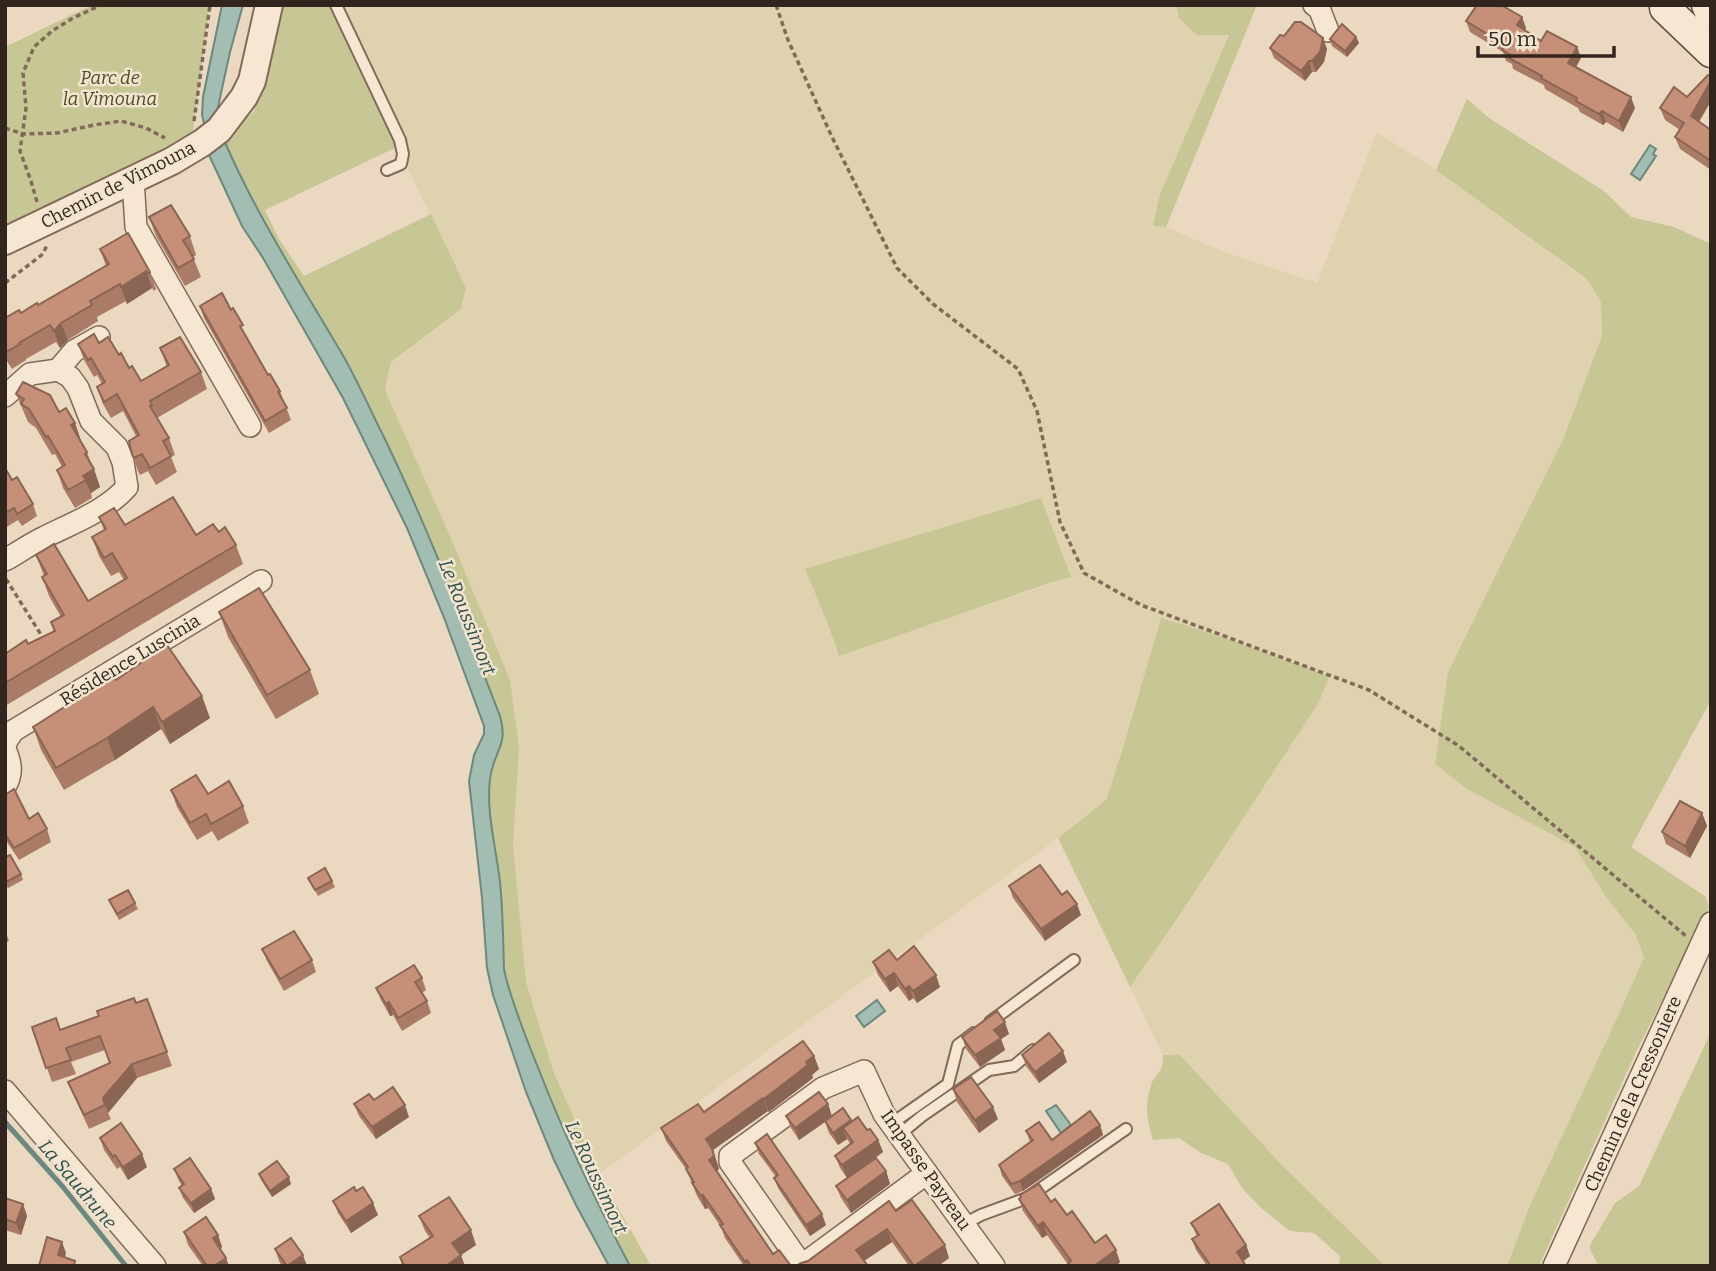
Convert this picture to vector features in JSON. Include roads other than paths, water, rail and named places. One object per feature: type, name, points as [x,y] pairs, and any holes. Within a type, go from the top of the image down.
[{"type":"main road","points":[[1707,5],[1711,13]]},
{"type":"main road","points":[[1662,6],[1711,52]]},
{"type":"street","name":"Chemin de Vimouna","points":[[5,241],[172,160],[205,135],[244,97],[252,81],[269,5]]},
{"type":"street","points":[[1314,5],[1319,8],[1328,31]]},
{"type":"street","points":[[133,179],[136,227],[250,426]]},
{"type":"street","points":[[58,370],[74,351],[99,337]]},
{"type":"street","points":[[5,396],[30,374],[58,370],[70,377],[78,388],[92,421],[117,447],[123,462],[127,487],[117,499],[105,507],[40,539],[5,560]]},
{"type":"street","name":"Résidence Luscinia","points":[[5,787],[12,772],[5,748],[6,741],[13,731],[261,581]]},
{"type":"street","name":"Chemin de la Cressoniere","points":[[1554,1266],[1711,923]]},
{"type":"street","name":"Impasse Payreau","points":[[927,1173],[805,1263],[799,1261],[730,1162],[730,1156],[823,1088],[864,1071],[884,1114],[895,1130],[927,1173],[994,1266]]},
{"type":"street","points":[[5,1091],[155,1266]]},
{"type":"lane","points":[[336,5],[400,140],[403,154],[401,164],[387,170]]},
{"type":"lane","points":[[895,1130],[948,1084],[958,1045],[1074,960]]},
{"type":"lane","points":[[895,1130],[922,1116],[989,1070],[1014,1066],[1038,1046]]},
{"type":"lane","points":[[964,1224],[1027,1198],[1126,1129]]},
{"type":"waterway","name":"La Saudrune","points":[[5,1122],[63,1187],[126,1266]]},
{"type":"park label","name":"Parc de la Vimouna","points":[[110,88]]},
{"type":"water label","name":"Le Roussimort","points":[[468,617]]},
{"type":"water label","name":"Le Roussimort","points":[[597,1177]]}]
